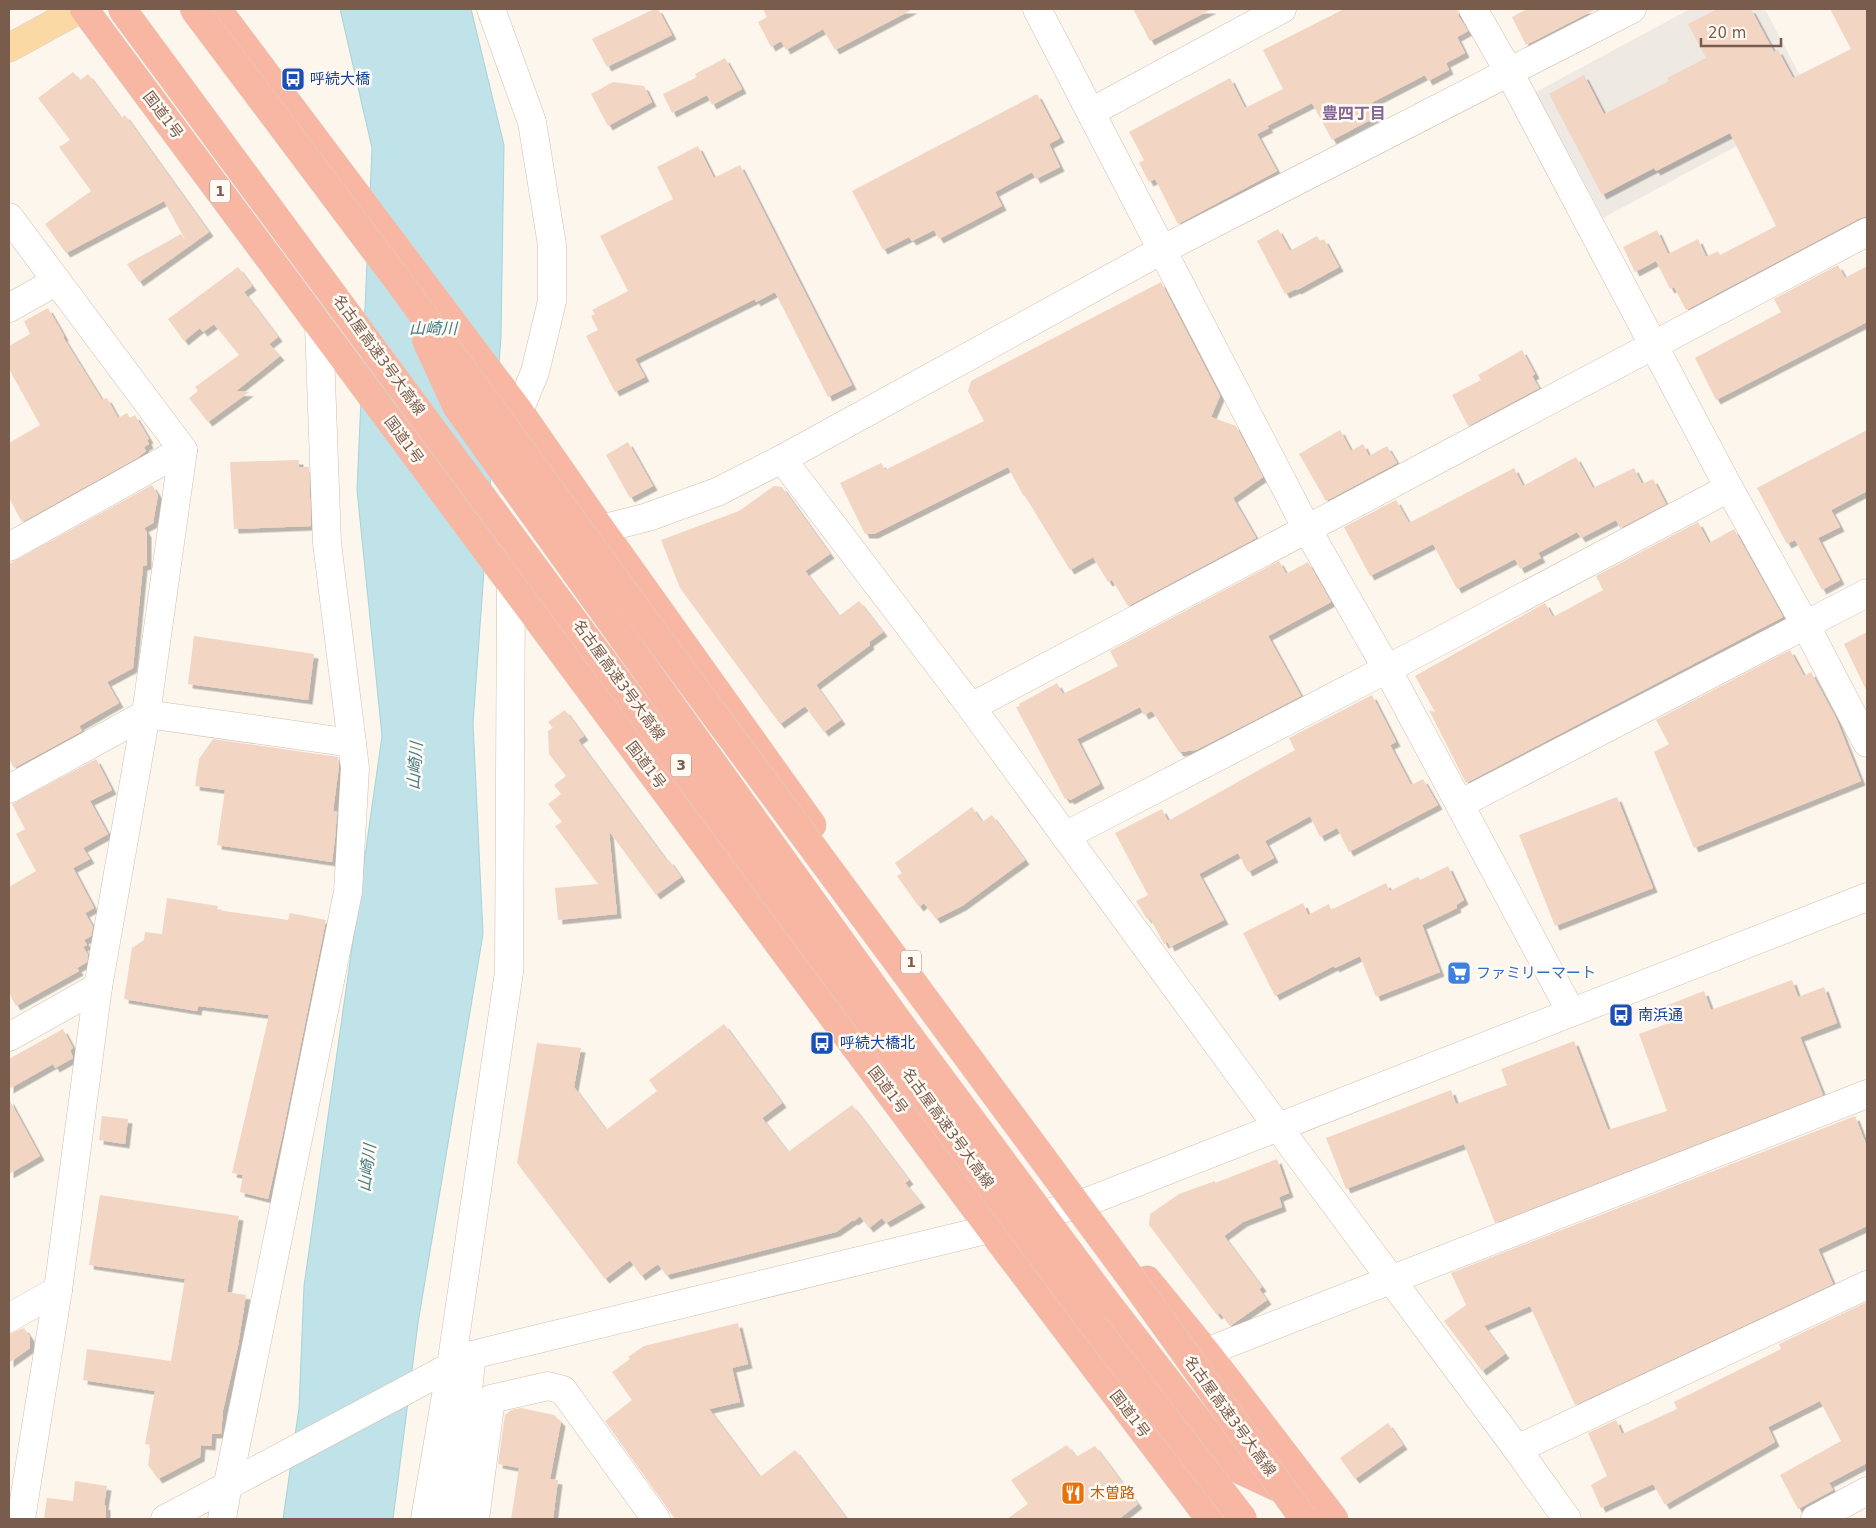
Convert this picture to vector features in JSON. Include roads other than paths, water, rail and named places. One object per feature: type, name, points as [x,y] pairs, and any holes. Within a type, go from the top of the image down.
[{"type":"highway","name":"国道1号","points":[[84,9],[990,1228],[1210,1519]]},
{"type":"highway","name":"名古屋高速3号大高線","points":[[122,9],[1088,1318],[1243,1519]]},
{"type":"highway","name":"名古屋高速3号大高線","points":[[194,9],[398,282],[658,638],[1134,1282],[1321,1516]]},
{"type":"highway","name":"1","points":[[217,9],[512,401],[601,530],[1084,1203],[1206,1352],[1321,1516]]},
{"type":"highway","points":[[398,282],[457,407],[895,1017],[1107,1304],[1234,1467],[1321,1516]]},
{"type":"main road","points":[[9,48],[80,9]]},
{"type":"street","points":[[491,9],[532,122],[552,245],[552,300],[535,372],[512,401]]},
{"type":"street","points":[[1037,9],[1307,529],[1388,669],[1571,1012]]},
{"type":"street","points":[[1090,112],[1282,9]]},
{"type":"street","points":[[1473,9],[1509,72],[1867,743]]},
{"type":"street","points":[[601,530],[648,517],[708,495],[782,459],[1162,250],[1632,9]]},
{"type":"street","points":[[9,217],[183,450],[146,714],[98,987],[58,1290],[21,1519]]},
{"type":"street","points":[[971,707],[1867,232]]},
{"type":"street","points":[[9,308],[57,281]]},
{"type":"street","points":[[222,1519],[234,1481],[348,892],[355,768],[327,543],[319,325]]},
{"type":"street","points":[[9,547],[183,450]]},
{"type":"street","points":[[782,459],[971,707],[1568,1519]]},
{"type":"street","points":[[1065,836],[1388,669],[1730,488]]},
{"type":"street","points":[[425,1519],[453,1364],[509,972],[511,585]]},
{"type":"street","points":[[1460,804],[1867,593]]},
{"type":"street","points":[[9,789],[146,714],[352,743]]},
{"type":"street","points":[[165,1519],[453,1364],[1084,1203],[1867,897]]},
{"type":"street","points":[[9,1037],[98,987]]},
{"type":"street","points":[[1206,1352],[1867,1094]]},
{"type":"street","points":[[1517,1449],[1867,1285]]},
{"type":"street","points":[[9,1318],[58,1290]]},
{"type":"street","points":[[453,1364],[453,1519]]},
{"type":"street","points":[[475,1519],[492,1398],[548,1386],[563,1390],[656,1519]]},
{"type":"street","points":[[1815,1519],[1867,1491]]},
{"type":"water","name":"山崎川","points":[[340,9],[471,9],[504,145],[501,336],[473,723],[483,934],[418,1323],[393,1519],[283,1519],[299,1408],[304,1286],[382,736],[357,490],[372,148]]},
{"type":"place","name":"呼続大橋","points":[[293,79]]},
{"type":"place","name":"ファミリーマート","points":[[1459,973]]},
{"type":"place","name":"南浜通","points":[[1621,1015]]},
{"type":"place","name":"呼続大橋北","points":[[822,1043]]},
{"type":"place","name":"木曽路","points":[[1073,1493]]},
{"type":"district","name":"豊四丁目","points":[[1354,113]]}]
